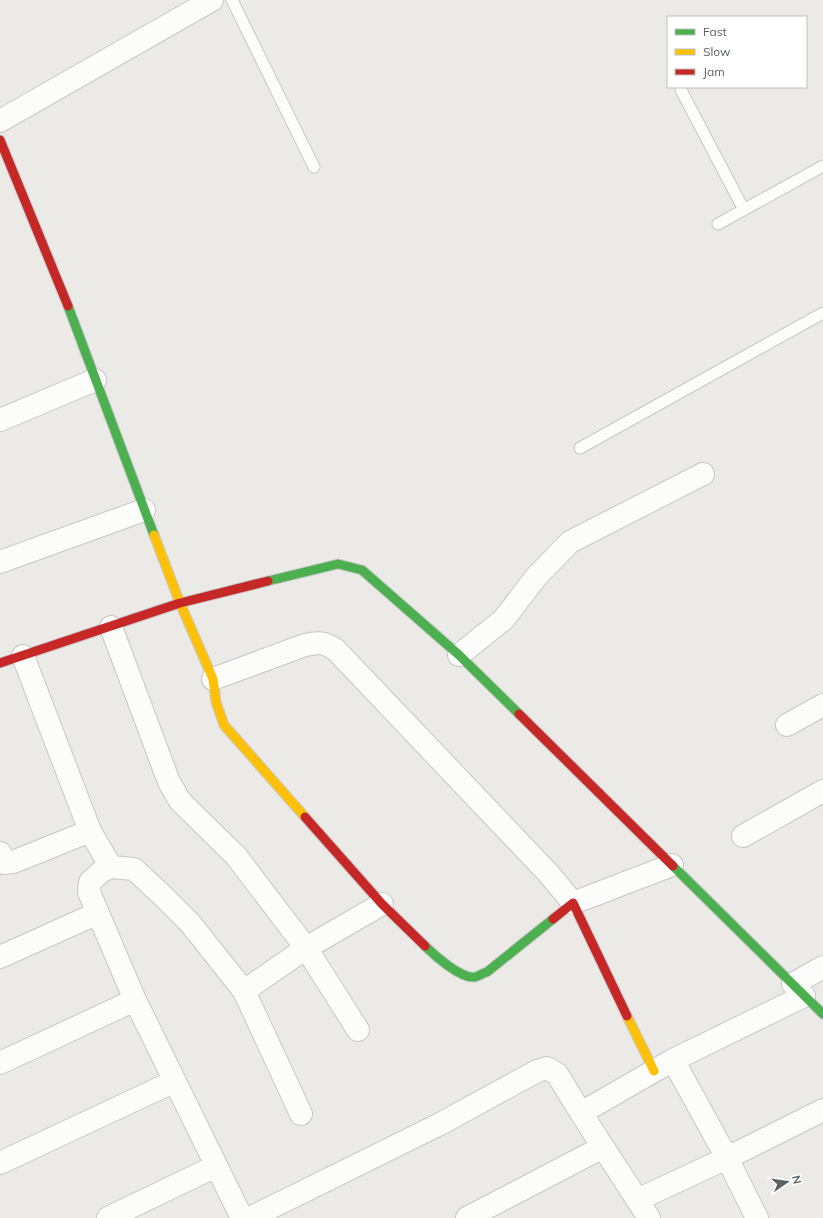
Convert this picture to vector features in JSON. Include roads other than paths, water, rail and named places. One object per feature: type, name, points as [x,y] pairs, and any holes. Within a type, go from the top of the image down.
[{"type":"street","points":[[0,121],[212,0]]},
{"type":"street","points":[[0,140],[82,341],[94,380],[180,603],[212,679],[216,702],[224,725],[382,904],[437,958],[462,974],[474,977],[487,972],[574,903],[672,864]]},
{"type":"street","points":[[0,420],[94,380]]},
{"type":"street","points":[[459,655],[504,619],[536,577],[570,542],[703,474]]},
{"type":"street","points":[[0,562],[144,510]]},
{"type":"street","points":[[0,662],[23,656],[180,603],[338,564],[362,570],[459,655],[823,1014]]},
{"type":"street","points":[[110,627],[169,782],[180,801],[236,856],[306,948],[358,1030]]},
{"type":"street","points":[[212,679],[305,645],[326,643],[336,650],[549,874],[574,903],[663,1066],[727,1158],[757,1218]]},
{"type":"street","points":[[23,656],[90,831],[112,867]]},
{"type":"street","points":[[787,725],[823,705]]},
{"type":"street","points":[[743,836],[823,791]]},
{"type":"street","points":[[0,853],[4,863],[13,862],[90,831]]},
{"type":"street","points":[[242,1218],[135,1000],[89,892],[90,882],[102,871],[112,867],[134,869],[190,923],[244,990],[301,1114]]},
{"type":"street","points":[[244,990],[306,948],[382,904]]},
{"type":"street","points":[[0,957],[98,913]]},
{"type":"street","points":[[581,1113],[799,990],[823,967]]},
{"type":"street","points":[[0,1063],[135,1000]]},
{"type":"street","points":[[250,1218],[440,1124],[537,1071],[547,1068],[557,1074],[636,1200],[649,1218]]},
{"type":"street","points":[[0,1162],[175,1081]]},
{"type":"street","points":[[636,1200],[727,1158],[823,1110]]},
{"type":"street","points":[[467,1218],[603,1147]]},
{"type":"street","points":[[108,1218],[216,1166]]},
{"type":"lane","points":[[232,0],[314,167]]},
{"type":"lane","points":[[681,90],[744,210]]},
{"type":"lane","points":[[718,224],[823,166]]},
{"type":"lane","points":[[580,448],[823,313]]}]
